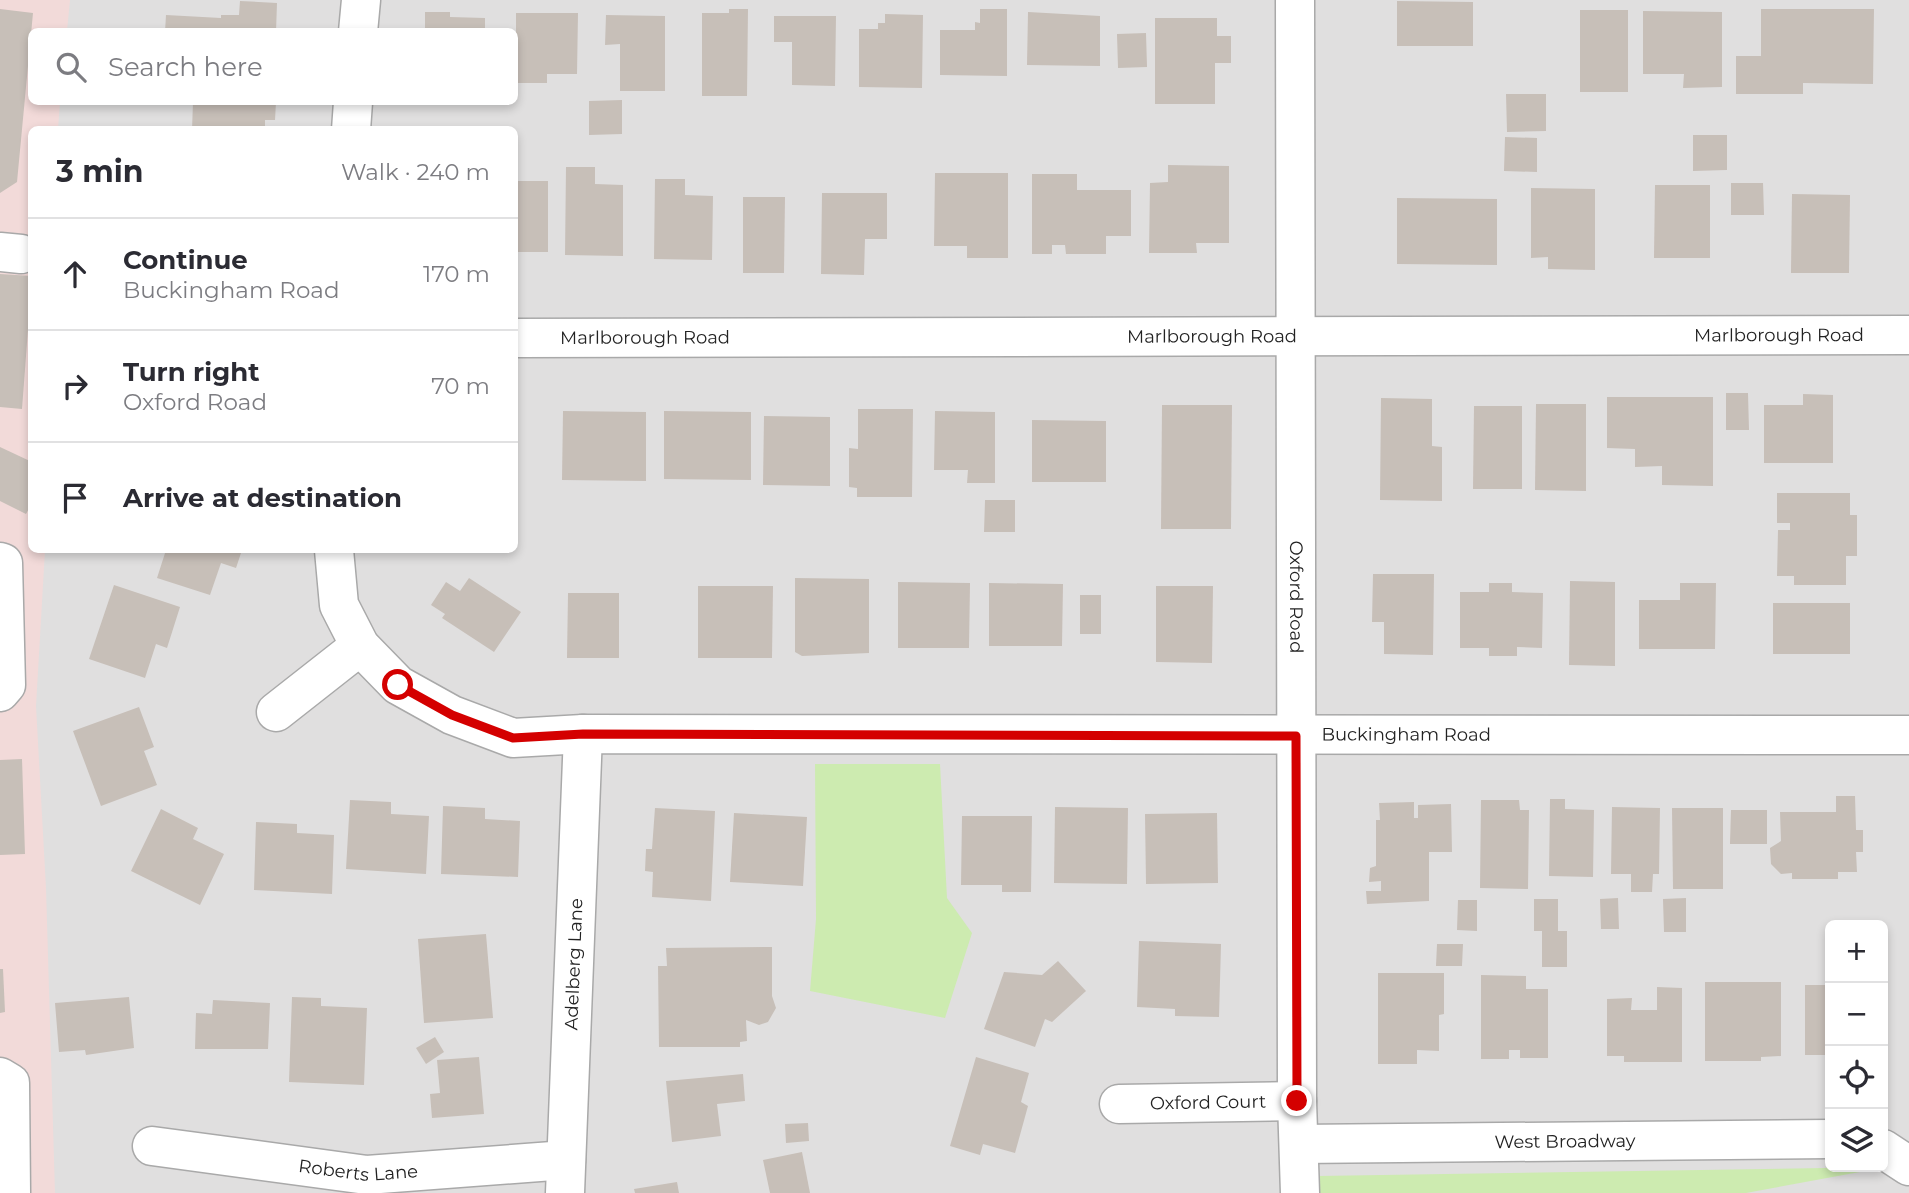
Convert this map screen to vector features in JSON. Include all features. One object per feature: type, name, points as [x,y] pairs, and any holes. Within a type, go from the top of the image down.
[{"type":"street","points":[[358,28],[361,0]]},
{"type":"street","name":"Oxford Road","points":[[1295,0],[1297,1101],[1300,1193]]},
{"type":"street","points":[[351,126],[353,105]]},
{"type":"street","name":"Marlborough Road","points":[[518,338],[1909,335]]},
{"type":"street","name":"Buckingham Road","points":[[334,553],[340,605],[360,646],[398,685],[452,715],[513,738],[583,734],[1909,735]]},
{"type":"street","points":[[0,562],[3,563],[6,685],[0,692]]},
{"type":"street","points":[[276,712],[360,646]]},
{"type":"street","name":"Adelberg Lane","points":[[566,1176],[583,734]]},
{"type":"street","points":[[0,1077],[10,1083],[11,1193]]},
{"type":"street","name":"Oxford Court","points":[[1119,1104],[1297,1101]]},
{"type":"street","name":"West Broadway","points":[[1298,1144],[1825,1139]]},
{"type":"street","name":"Roberts Lane","points":[[152,1146],[366,1175],[566,1176]]},
{"type":"street","points":[[1888,1152],[1909,1167]]},
{"type":"shaded area","points":[[0,0],[1909,0],[1909,1193],[0,1193]]},
{"type":"shaded area","points":[[0,0],[70,0],[67,28],[28,28],[28,105],[60,105],[58,126],[28,126],[28,553],[45,553],[36,706],[46,888],[55,1193],[0,1193]]},
{"type":"green space","points":[[815,764],[940,764],[947,898],[972,933],[945,1018],[810,991],[816,919]]},
{"type":"green space","points":[[1825,1168],[1825,1172],[1860,1172],[1746,1193],[1318,1193],[1317,1176]]},
{"type":"building","points":[[240,1],[277,3],[276,28],[165,28],[166,15],[221,18],[221,15],[239,15]]},
{"type":"building","points":[[1397,1],[1473,2],[1473,46],[1397,46]]},
{"type":"building","points":[[0,9],[33,13],[32,28],[28,28],[28,66],[17,182],[0,193]]},
{"type":"building","points":[[729,9],[748,9],[747,96],[702,96],[702,13],[729,13]]},
{"type":"building","points":[[980,9],[1007,9],[1007,76],[940,75],[940,30],[975,30],[975,22],[980,23]]},
{"type":"building","points":[[1761,9],[1874,9],[1873,84],[1803,83],[1803,94],[1736,94],[1736,56],[1761,56]]},
{"type":"building","points":[[1580,10],[1628,10],[1628,92],[1580,92]]},
{"type":"building","points":[[1643,11],[1722,12],[1722,87],[1683,88],[1684,74],[1643,74]]},
{"type":"building","points":[[425,12],[450,12],[450,17],[485,18],[485,28],[425,28]]},
{"type":"building","points":[[1028,12],[1100,16],[1100,66],[1027,65]]},
{"type":"building","points":[[516,13],[578,13],[577,74],[547,74],[547,83],[518,83]]},
{"type":"building","points":[[885,14],[923,15],[922,88],[859,87],[859,29],[878,29],[878,23],[885,23]]},
{"type":"building","points":[[606,15],[665,16],[665,91],[620,91],[620,44],[605,45]]},
{"type":"building","points":[[774,16],[836,16],[835,86],[792,85],[792,42],[774,42]]},
{"type":"building","points":[[1155,18],[1217,18],[1217,36],[1231,36],[1231,63],[1215,63],[1215,104],[1155,104]]},
{"type":"building","points":[[1146,33],[1147,67],[1118,68],[1117,34]]},
{"type":"building","points":[[1506,94],[1546,94],[1546,131],[1507,132]]},
{"type":"building","points":[[622,100],[622,134],[589,135],[589,101]]},
{"type":"building","points":[[193,105],[276,105],[275,120],[265,120],[265,126],[192,126]]},
{"type":"building","points":[[1693,135],[1727,135],[1727,170],[1693,171]]},
{"type":"building","points":[[1505,137],[1537,138],[1537,172],[1504,171]]},
{"type":"building","points":[[1168,165],[1229,166],[1229,243],[1196,243],[1197,253],[1149,253],[1150,183],[1168,182]]},
{"type":"building","points":[[566,167],[595,167],[595,184],[623,185],[623,256],[565,255]]},
{"type":"building","points":[[935,173],[1008,173],[1008,258],[967,258],[967,246],[934,246]]},
{"type":"building","points":[[1032,174],[1077,174],[1077,190],[1131,190],[1131,236],[1106,236],[1106,254],[1066,254],[1065,245],[1052,245],[1052,254],[1032,254]]},
{"type":"building","points":[[655,179],[685,179],[685,195],[713,196],[712,260],[654,259]]},
{"type":"building","points":[[518,181],[548,181],[548,252],[518,252]]},
{"type":"building","points":[[1731,183],[1763,183],[1764,215],[1731,215]]},
{"type":"building","points":[[1655,185],[1710,185],[1710,258],[1654,258]]},
{"type":"building","points":[[1531,188],[1595,189],[1595,270],[1548,269],[1548,257],[1531,258]]},
{"type":"building","points":[[822,193],[887,193],[887,239],[865,239],[864,275],[821,274]]},
{"type":"building","points":[[1792,194],[1850,195],[1849,273],[1791,273]]},
{"type":"building","points":[[743,197],[785,197],[784,273],[743,273]]},
{"type":"building","points":[[1397,198],[1497,199],[1497,265],[1397,264]]},
{"type":"building","points":[[0,274],[28,276],[28,329],[22,409],[0,407]]},
{"type":"building","points":[[1726,393],[1748,393],[1749,430],[1726,430]]},
{"type":"building","points":[[1803,394],[1833,395],[1833,463],[1764,463],[1764,405],[1803,405]]},
{"type":"building","points":[[1607,397],[1713,397],[1713,486],[1662,485],[1662,466],[1635,467],[1635,449],[1607,448]]},
{"type":"building","points":[[1381,398],[1432,399],[1432,446],[1442,447],[1442,501],[1380,500]]},
{"type":"building","points":[[1536,404],[1586,404],[1586,491],[1535,490]]},
{"type":"building","points":[[1162,405],[1232,405],[1231,529],[1161,529]]},
{"type":"building","points":[[1474,406],[1522,406],[1522,489],[1473,489]]},
{"type":"building","points":[[858,409],[913,409],[912,497],[857,497],[857,488],[849,487],[849,448],[858,449]]},
{"type":"building","points":[[563,411],[646,412],[646,481],[562,480]]},
{"type":"building","points":[[664,411],[751,412],[751,480],[664,479]]},
{"type":"building","points":[[935,411],[995,412],[995,483],[967,483],[968,470],[934,470]]},
{"type":"building","points":[[764,416],[830,417],[830,486],[763,485]]},
{"type":"building","points":[[1032,420],[1106,421],[1106,482],[1032,482]]},
{"type":"building","points":[[0,447],[28,460],[28,510],[26,514],[0,501]]},
{"type":"building","points":[[1777,493],[1850,493],[1850,515],[1857,515],[1857,556],[1846,556],[1846,585],[1794,585],[1794,576],[1777,576],[1778,530],[1790,530],[1790,523],[1777,523]]},
{"type":"building","points":[[985,500],[1015,500],[1015,532],[984,532]]},
{"type":"building","points":[[165,553],[241,553],[236,568],[221,563],[210,595],[157,578]]},
{"type":"building","points":[[1373,574],[1434,574],[1433,655],[1384,654],[1384,622],[1372,622]]},
{"type":"building","points":[[469,578],[521,612],[494,652],[442,618],[445,614],[431,605],[446,582],[460,591]]},
{"type":"building","points":[[795,578],[869,579],[869,653],[802,656],[795,652]]},
{"type":"building","points":[[1570,581],[1615,582],[1615,666],[1569,665]]},
{"type":"building","points":[[898,582],[970,583],[969,648],[898,648]]},
{"type":"building","points":[[989,583],[1063,584],[1062,646],[989,646]]},
{"type":"building","points":[[1489,583],[1512,583],[1512,592],[1543,593],[1542,648],[1517,647],[1517,656],[1489,656],[1489,648],[1460,648],[1460,592],[1489,592]]},
{"type":"building","points":[[1680,583],[1716,583],[1715,649],[1639,649],[1639,600],[1680,600]]},
{"type":"building","points":[[114,585],[180,607],[167,648],[156,644],[145,678],[89,659]]},
{"type":"building","points":[[698,586],[773,586],[772,658],[698,658]]},
{"type":"building","points":[[1156,586],[1213,586],[1212,663],[1156,662]]},
{"type":"building","points":[[568,593],[619,593],[619,658],[567,658]]},
{"type":"building","points":[[1080,595],[1101,595],[1101,634],[1080,634]]},
{"type":"building","points":[[1773,603],[1850,603],[1850,654],[1773,654]]},
{"type":"building","points":[[139,707],[154,747],[144,751],[157,785],[101,806],[73,731]]},
{"type":"building","points":[[22,759],[25,854],[0,855],[0,760]]},
{"type":"building","points":[[1836,796],[1855,796],[1856,830],[1863,830],[1863,852],[1856,852],[1857,872],[1838,872],[1838,879],[1792,879],[1792,873],[1781,874],[1771,864],[1770,848],[1781,841],[1780,812],[1836,812]]},
{"type":"building","points":[[1550,799],[1565,799],[1565,809],[1594,810],[1593,877],[1549,876]]},
{"type":"building","points":[[350,800],[391,802],[391,814],[429,816],[426,874],[346,869]]},
{"type":"building","points":[[1481,800],[1519,800],[1520,810],[1529,810],[1528,889],[1480,888]]},
{"type":"building","points":[[1414,802],[1414,818],[1418,818],[1418,805],[1451,804],[1452,852],[1429,852],[1429,901],[1367,904],[1366,891],[1381,891],[1381,881],[1369,882],[1370,868],[1376,866],[1376,820],[1380,820],[1379,803]]},
{"type":"building","points":[[443,806],[485,808],[485,819],[520,821],[518,877],[441,874]]},
{"type":"building","points":[[1055,807],[1128,808],[1127,884],[1054,883]]},
{"type":"building","points":[[1612,807],[1660,808],[1659,874],[1653,874],[1652,892],[1631,892],[1631,874],[1611,874]]},
{"type":"building","points":[[655,808],[715,811],[711,901],[652,897],[653,872],[645,871],[646,849],[652,849]]},
{"type":"building","points":[[1672,808],[1723,808],[1723,889],[1673,889]]},
{"type":"building","points":[[161,809],[198,828],[193,839],[224,854],[200,905],[131,871]]},
{"type":"building","points":[[1731,810],[1767,810],[1767,844],[1730,844]]},
{"type":"building","points":[[734,813],[807,817],[803,886],[730,882]]},
{"type":"building","points":[[1217,813],[1218,883],[1146,884],[1145,814]]},
{"type":"building","points":[[962,816],[1032,816],[1031,892],[1002,892],[1002,885],[961,885]]},
{"type":"building","points":[[256,822],[297,824],[297,833],[334,835],[332,894],[254,890]]},
{"type":"building","points":[[1618,898],[1619,929],[1601,929],[1600,899]]},
{"type":"building","points":[[1686,898],[1686,932],[1664,932],[1663,899]]},
{"type":"building","points":[[1534,899],[1558,899],[1558,931],[1567,931],[1567,967],[1542,967],[1542,931],[1534,931]]},
{"type":"building","points":[[1458,900],[1477,900],[1477,931],[1457,930]]},
{"type":"building","points":[[486,934],[493,1018],[424,1023],[418,939]]},
{"type":"building","points":[[1139,941],[1221,944],[1219,1017],[1175,1016],[1175,1009],[1137,1007]]},
{"type":"building","points":[[1437,944],[1463,944],[1462,966],[1436,966]]},
{"type":"building","points":[[772,947],[772,996],[776,1008],[768,1022],[759,1025],[746,1020],[747,1041],[740,1042],[740,1047],[659,1047],[658,966],[667,966],[666,948]]},
{"type":"building","points":[[1058,961],[1086,991],[1052,1022],[1045,1019],[1035,1047],[984,1029],[1004,972],[1042,975]]},
{"type":"building","points":[[0,969],[3,969],[5,1012],[0,1013]]},
{"type":"building","points":[[1378,973],[1444,973],[1444,1014],[1439,1015],[1439,1051],[1417,1050],[1417,1064],[1378,1064]]},
{"type":"building","points":[[1481,975],[1526,976],[1526,989],[1548,989],[1548,1058],[1520,1058],[1520,1050],[1509,1050],[1509,1059],[1481,1059]]},
{"type":"building","points":[[1705,982],[1781,982],[1781,1056],[1761,1057],[1761,1061],[1705,1061]]},
{"type":"building","points":[[1805,985],[1825,985],[1825,1055],[1805,1055]]},
{"type":"building","points":[[1657,987],[1682,988],[1682,1062],[1624,1062],[1624,1056],[1607,1056],[1607,999],[1632,998],[1631,1010],[1657,1010]]},
{"type":"building","points":[[129,997],[134,1048],[86,1055],[85,1050],[59,1052],[55,1003]]},
{"type":"building","points":[[292,997],[321,998],[321,1006],[367,1008],[364,1085],[289,1082]]},
{"type":"building","points":[[213,1000],[270,1003],[268,1049],[195,1049],[196,1013],[212,1014]]},
{"type":"building","points":[[435,1037],[444,1052],[426,1064],[416,1048]]},
{"type":"building","points":[[479,1057],[484,1114],[432,1118],[430,1094],[440,1093],[437,1060]]},
{"type":"building","points":[[976,1057],[1029,1073],[1021,1102],[1028,1106],[1015,1153],[983,1144],[980,1155],[950,1146]]},
{"type":"building","points":[[743,1074],[745,1101],[717,1104],[721,1136],[672,1142],[666,1081]]},
{"type":"building","points":[[808,1123],[809,1141],[786,1143],[785,1124]]},
{"type":"building","points":[[802,1152],[810,1193],[770,1193],[763,1160]]},
{"type":"building","points":[[677,1182],[679,1193],[635,1193],[634,1189]]},
{"type":"route","points":[[398,685],[452,715],[513,738],[583,734],[1296,736],[1297,1101]]}]
